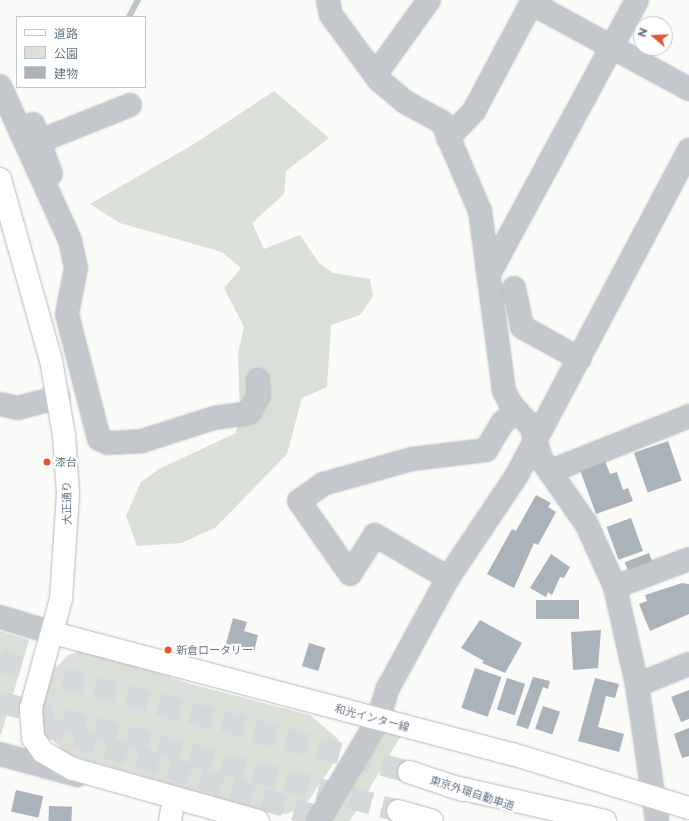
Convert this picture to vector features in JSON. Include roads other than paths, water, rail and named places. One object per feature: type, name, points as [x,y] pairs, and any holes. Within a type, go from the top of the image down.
[{"type":"main road","name":"大正通り","points":[[0,179],[59,397],[64,435],[68,526],[53,633],[31,708],[33,738],[42,752],[61,764],[112,780]]},
{"type":"main road","name":"和光インター線","points":[[53,633],[378,720],[652,796],[689,808]]},
{"type":"main road","name":"東京外環自動車道","points":[[409,772],[557,821]]},
{"type":"main road","points":[[112,780],[258,821]]},
{"type":"main road","points":[[450,786],[605,821]]},
{"type":"main road","points":[[170,821],[174,798]]},
{"type":"main road","points":[[398,811],[432,821]]},
{"type":"street","points":[[328,0],[331,15],[375,75],[405,102],[442,122],[480,211],[490,272],[504,391],[517,412],[531,426],[541,459],[551,471],[587,525],[615,587],[637,685],[656,821]]},
{"type":"street","points":[[375,75],[429,0]]},
{"type":"street","points":[[490,272],[637,0]]},
{"type":"street","points":[[448,138],[474,111],[532,1],[689,89]]},
{"type":"street","points":[[0,86],[70,240],[76,268],[68,314],[99,439],[108,443],[142,441],[214,418],[249,413],[259,395],[258,380]]},
{"type":"street","points":[[61,221],[62,206],[36,133],[130,104]]},
{"type":"street","points":[[318,821],[378,720],[388,688],[448,578],[498,507],[536,440],[580,358],[626,264],[689,150]]},
{"type":"street","points":[[514,288],[522,327],[580,358]]},
{"type":"street","points":[[0,404],[18,408],[59,397]]},
{"type":"street","points":[[448,578],[375,535],[350,574],[299,501],[323,484],[412,459],[486,450],[503,422],[517,412]]},
{"type":"street","points":[[551,471],[689,416]]},
{"type":"street","points":[[615,587],[689,559]]},
{"type":"street","points":[[0,618],[53,633]]},
{"type":"street","points":[[637,685],[689,664]]},
{"type":"street","points":[[0,754],[112,780]]},
{"type":"waterway","points":[[130,16],[138,0]]},
{"type":"tunnel","points":[[0,661],[409,772]]},
{"type":"tunnel","points":[[0,702],[398,811]]},
{"type":"tunnel","points":[[44,726],[330,821]]},
{"type":"place","name":"漆台","points":[[47,462]]},
{"type":"place","name":"新倉ロータリー","points":[[168,650]]}]
